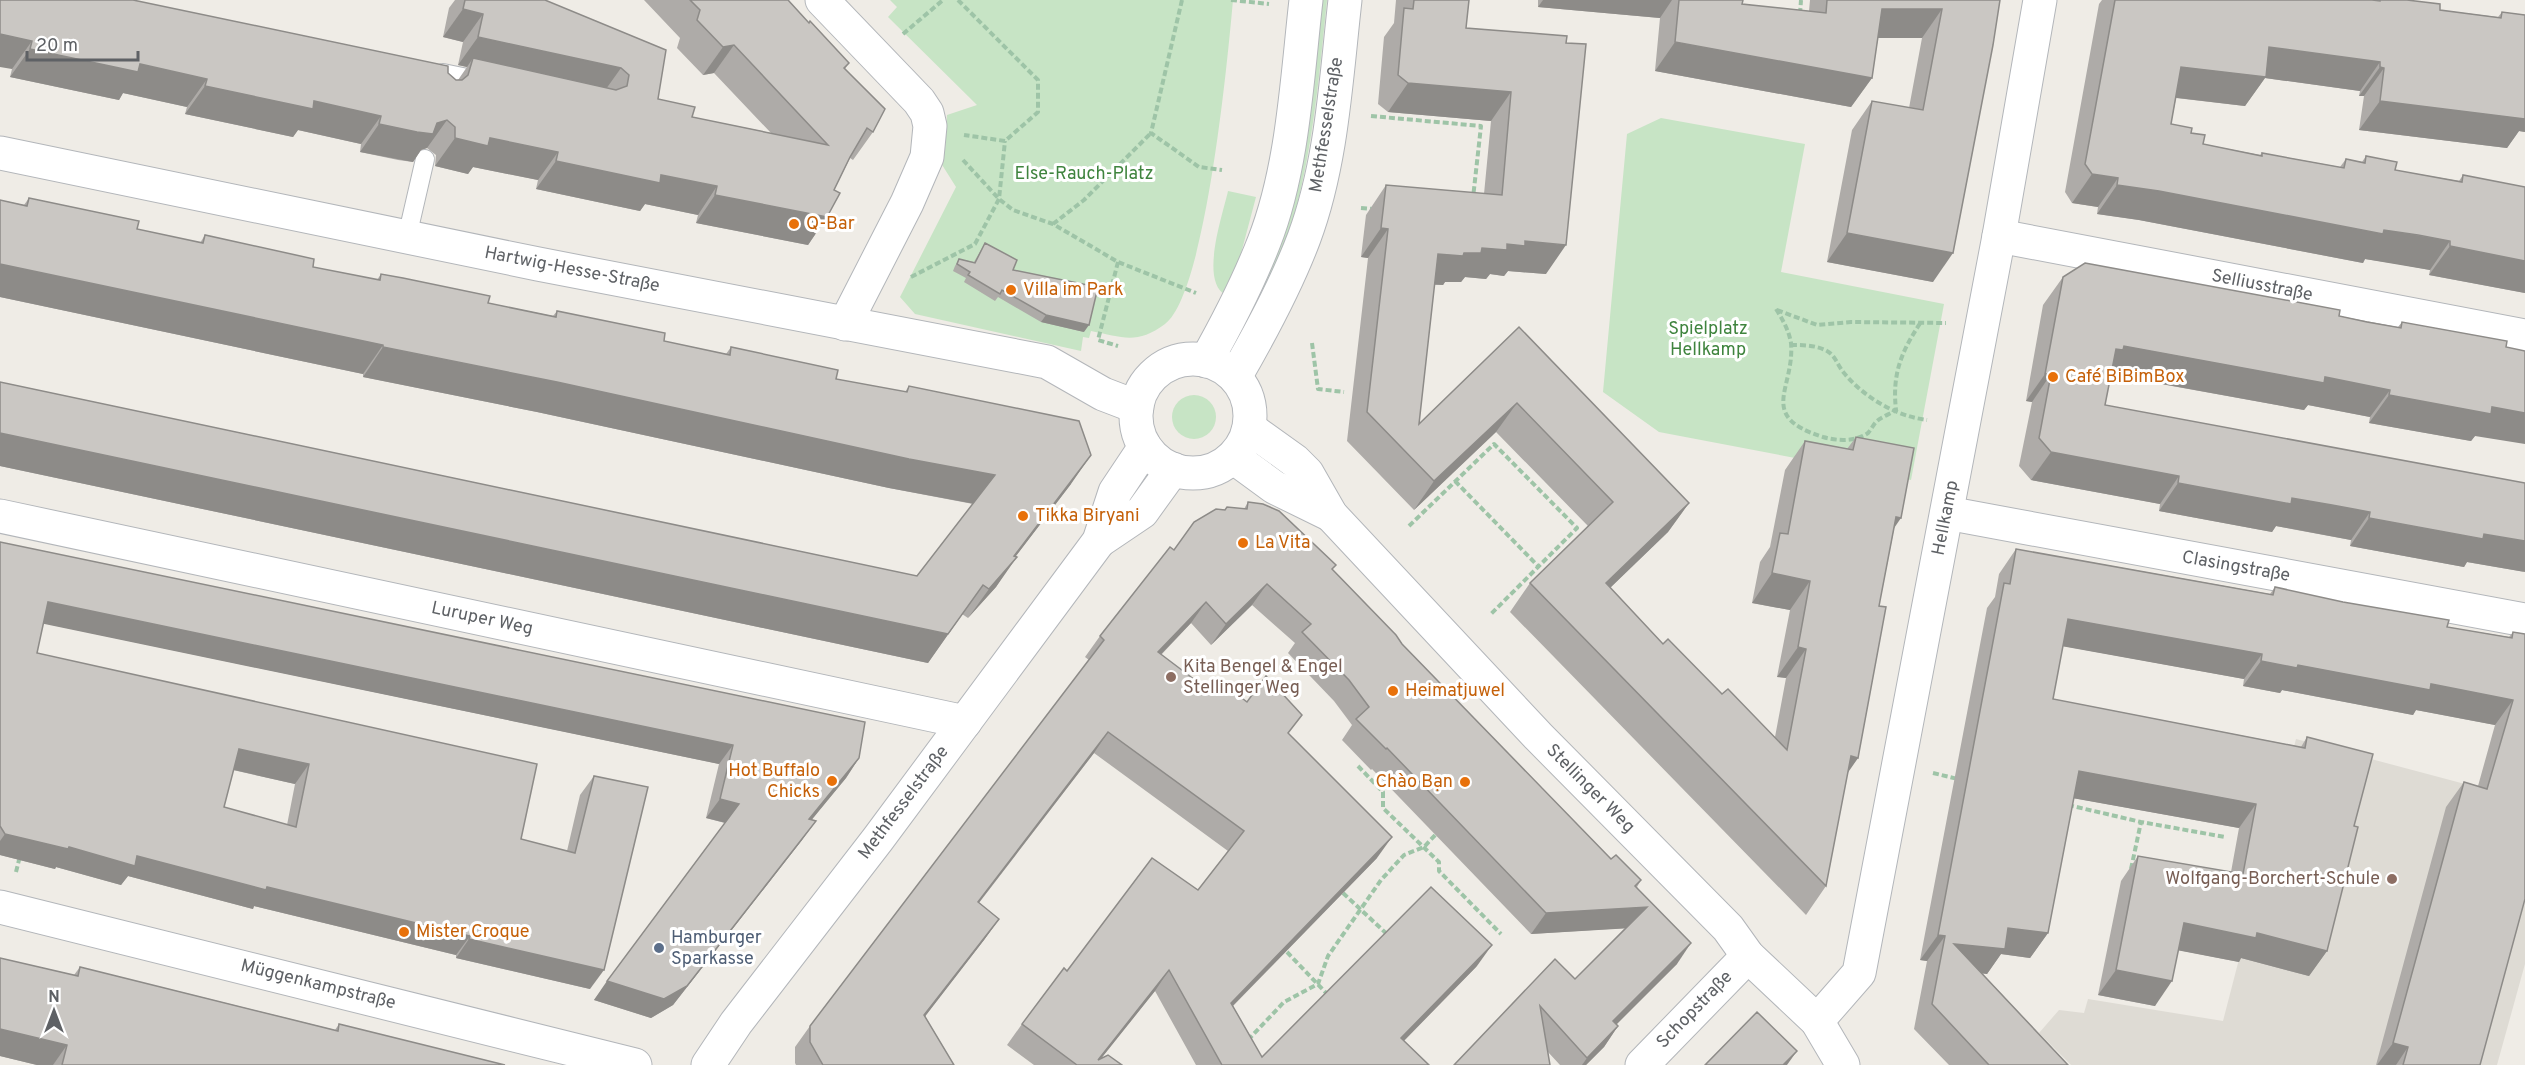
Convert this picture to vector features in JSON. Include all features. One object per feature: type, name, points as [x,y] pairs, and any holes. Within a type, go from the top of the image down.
[{"type":"street","points":[[822,0],[919,101],[927,113],[930,126],[930,143],[907,204],[844,324]]},
{"type":"street","name":"Methfesselstraße","points":[[1206,361],[1235,310],[1265,240],[1278,195],[1294,111],[1306,0]]},
{"type":"street","name":"Methfesselstraße","points":[[1235,377],[1265,325],[1304,238],[1315,202],[1332,114],[1345,0]]},
{"type":"street","name":"Hellkamp","points":[[1817,1021],[1859,973],[1999,236],[2040,0]]},
{"type":"street","name":"Hartwig-Hesse-Straße","points":[[0,153],[407,237],[1047,362],[1103,394],[1137,407]]},
{"type":"street","name":"Selliusstraße","points":[[1999,236],[2525,336]]},
{"type":"street","points":[[1189,359],[1206,361],[1219,365],[1235,377],[1248,401],[1249,428],[1241,447],[1233,457],[1220,466],[1189,473],[1173,469],[1155,458],[1145,447],[1137,428],[1137,407],[1146,384],[1165,367],[1189,359]]},
{"type":"street","name":"Stellinger Weg","points":[[1249,428],[1295,461],[1307,473],[1331,515],[1545,743],[1728,928],[1748,956],[1817,1021],[1843,1065]]},
{"type":"street","name":"Methfesselstraße","points":[[708,1065],[736,1023],[847,880],[1099,541],[1115,492],[1145,447]]},
{"type":"street","name":"Stellinger Weg","points":[[1233,457],[1275,487],[1331,515]]},
{"type":"street","name":"Methfesselstraße","points":[[1099,541],[1142,512],[1173,469]]},
{"type":"street","name":"Clasingstraße","points":[[1947,513],[2525,620]]},
{"type":"street","name":"Luruper Weg","points":[[0,516],[965,722]]},
{"type":"street","name":"Müggenkampstraße","points":[[0,907],[635,1065]]},
{"type":"street","name":"Schopstraße","points":[[1642,1065],[1748,956]]},
{"type":"lane","points":[[439,97],[443,73],[499,85]]},
{"type":"lane","points":[[407,237],[425,159]]},
{"type":"path","points":[[905,33],[943,0]]},
{"type":"path","points":[[910,277],[975,244],[999,199],[1005,141],[1038,112],[1038,80],[958,0]]},
{"type":"path","points":[[1053,224],[1084,200],[1151,133],[1182,0]]},
{"type":"path","points":[[1231,0],[1272,4],[1273,0]]},
{"type":"path","points":[[1800,21],[1801,0]]},
{"type":"path","points":[[1371,116],[1481,126],[1472,207]]},
{"type":"path","points":[[1151,133],[1199,166],[1222,170]]},
{"type":"path","points":[[960,134],[1005,141]]},
{"type":"path","points":[[959,155],[999,199],[1013,210],[1053,224],[1118,262],[1196,293]]},
{"type":"path","points":[[1361,208],[1383,210]]},
{"type":"path","points":[[1118,262],[1098,340],[1118,346]]},
{"type":"path","points":[[1896,410],[1877,420],[1869,433],[1847,441],[1827,438],[1806,431],[1790,420],[1784,410],[1791,345],[1786,327],[1776,309],[1817,325],[1851,322],[1946,323]]},
{"type":"path","points":[[1896,410],[1894,388],[1898,367],[1905,345],[1921,322]]},
{"type":"path","points":[[1312,343],[1318,390],[1344,392]]},
{"type":"path","points":[[1791,345],[1816,346],[1830,352],[1844,373],[1882,405],[1927,420]]},
{"type":"path","points":[[1409,526],[1494,444],[1577,528],[1491,614]]},
{"type":"path","points":[[1455,481],[1538,566]]},
{"type":"path","points":[[1358,766],[1383,792],[1383,808],[1439,862],[1439,871],[1501,934]]},
{"type":"path","points":[[1929,773],[1968,781]]},
{"type":"path","points":[[2060,803],[2141,822],[2225,837]]},
{"type":"path","points":[[2130,874],[2141,822]]},
{"type":"path","points":[[1253,1047],[1246,1041],[1284,1002],[1318,984],[1328,956],[1362,911],[1381,880],[1404,855],[1424,847],[1445,826]]},
{"type":"path","points":[[16,872],[21,851]]},
{"type":"path","points":[[1343,893],[1389,936]]},
{"type":"path","points":[[1287,952],[1330,996]]},
{"type":"shaded area","name":"Wolfgang-Borchert-Schule","points":[[2296,739],[2525,800],[2525,964],[2497,1065],[2071,1065],[2039,1033],[2059,1010],[2084,1013],[2088,999],[2223,1021]]},
{"type":"green space","name":"Else-Rauch-Platz","points":[[890,0],[1233,0],[1220,119],[1203,223],[1192,268],[1179,304],[1165,324],[1146,335],[1129,338],[1091,331],[1089,338],[1083,337],[1081,351],[915,314],[900,297],[956,187],[939,160],[945,150],[947,115],[977,105],[888,17],[897,7]]},
{"type":"green space","points":[[1317,0],[1327,0],[1313,125],[1307,158],[1301,189],[1284,247],[1258,306],[1249,301]]},
{"type":"green space","name":"Spielplatz Hellkamp","points":[[1661,118],[1805,144],[1781,272],[1944,304],[1911,480],[1659,432],[1603,392],[1627,134]]},
{"type":"green space","points":[[1228,191],[1256,197],[1239,261],[1226,295],[1218,288],[1213,262]]},
{"type":"green space","points":[[1194,395],[1209,402],[1216,417],[1209,432],[1194,439],[1179,432],[1172,417],[1179,402]]},
{"type":"building","points":[[0,0],[133,0],[448,66],[448,73],[456,80],[462,80],[468,75],[473,58],[616,90],[627,86],[629,75],[621,68],[478,37],[483,14],[463,9],[465,0],[545,0],[666,50],[658,99],[695,107],[692,117],[828,145],[734,45],[723,47],[697,20],[700,10],[690,0],[788,0],[849,63],[844,68],[885,109],[873,132],[867,128],[850,157],[834,190],[840,193],[827,217],[715,195],[717,186],[661,175],[660,183],[556,161],[558,152],[490,138],[488,146],[455,138],[455,127],[447,120],[437,123],[433,134],[417,132],[379,124],[381,116],[314,101],[313,109],[205,86],[207,79],[140,64],[138,72],[30,49],[32,41],[0,34]]},
{"type":"building","points":[[1414,0],[1469,0],[1466,28],[1567,36],[1566,43],[1586,44],[1566,245],[1525,241],[1525,246],[1507,244],[1507,250],[1482,248],[1481,253],[1464,253],[1463,256],[1438,254],[1419,424],[1519,327],[1689,503],[1606,583],[1663,644],[1668,639],[1722,694],[1728,689],[1787,750],[1806,649],[1798,647],[1810,581],[1772,573],[1780,533],[1788,534],[1805,441],[1853,450],[1856,437],[1914,448],[1901,518],[1896,517],[1879,606],[1886,607],[1858,758],[1851,756],[1826,886],[1530,583],[1613,502],[1517,403],[1434,481],[1367,412],[1388,229],[1381,228],[1386,185],[1502,195],[1511,92],[1408,83],[1398,75],[1404,8],[1413,9]]},
{"type":"building","points":[[1679,0],[1743,0],[1742,4],[1826,13],[1827,0],[2000,0],[1953,253],[1847,233],[1872,101],[1923,110],[1942,9],[1882,9],[1872,78],[1675,42]]},
{"type":"building","points":[[2115,0],[2407,0],[2440,4],[2440,10],[2501,18],[2502,12],[2525,15],[2525,119],[2380,101],[2384,68],[2380,67],[2380,62],[2269,47],[2266,77],[2181,67],[2171,124],[2192,128],[2191,133],[2205,135],[2203,144],[2262,156],[2262,153],[2344,168],[2346,159],[2365,163],[2366,156],[2397,162],[2395,170],[2462,182],[2463,175],[2525,187],[2525,261],[2450,246],[2450,241],[2418,235],[2384,230],[2383,234],[2117,185],[2118,178],[2092,174],[2085,164]]},
{"type":"building","points":[[29,198],[139,221],[137,229],[203,243],[205,235],[314,259],[313,267],[380,280],[381,274],[403,278],[490,296],[488,303],[556,317],[557,311],[665,333],[664,341],[730,355],[731,347],[838,370],[836,379],[907,392],[909,386],[1079,421],[1091,455],[1014,556],[1017,557],[989,589],[983,585],[948,634],[0,433],[0,382],[917,576],[995,475],[909,459],[0,264],[0,200],[27,206]]},
{"type":"building","name":"Villa im Park","points":[[985,243],[1017,260],[1013,270],[1098,287],[1089,325],[1046,315],[1002,290],[1000,294],[968,275],[970,272],[957,264],[959,259],[975,263]]},
{"type":"building","points":[[2085,263],[2340,310],[2339,316],[2367,322],[2401,328],[2402,322],[2507,341],[2506,347],[2525,351],[2525,413],[2492,407],[2491,414],[2389,395],[2390,390],[2325,377],[2324,383],[2124,346],[2123,350],[2116,349],[2105,405],[2525,483],[2525,541],[2484,534],[2483,539],[2369,518],[2370,512],[2332,505],[2292,498],[2291,504],[2178,483],[2179,476],[2051,452],[2039,438],[2051,374],[2045,374],[2063,277]]},
{"type":"building","points":[[1248,502],[1263,504],[1279,511],[1336,565],[1332,569],[1402,644],[1611,859],[1616,855],[1641,880],[1635,886],[1691,943],[1613,1021],[1618,1026],[1587,1058],[1540,1006],[1550,1065],[1454,1065],[1555,959],[1575,979],[1647,907],[1546,913],[1387,748],[1356,719],[1369,707],[1349,680],[1302,632],[1311,624],[1267,584],[1226,624],[1206,602],[1158,652],[1207,689],[1216,678],[1247,702],[1266,676],[1302,715],[1288,733],[1392,837],[1231,1003],[1262,1057],[1431,887],[1492,945],[1401,1038],[1429,1065],[1222,1065],[1169,970],[1098,1060],[1108,1055],[1122,1065],[1077,1065],[1022,1024],[1064,968],[1067,971],[1152,858],[1198,890],[1244,831],[1108,732],[978,902],[999,919],[924,1015],[954,1065],[823,1065],[810,1042],[810,1026],[1104,640],[1100,636],[1170,547],[1174,550],[1194,522],[1216,509],[1225,510],[1227,507],[1247,509]]},
{"type":"building","points":[[0,542],[865,722],[859,758],[809,819],[816,821],[687,986],[664,999],[607,981],[739,804],[720,799],[733,745],[48,602],[37,653],[537,764],[521,839],[575,853],[594,776],[648,787],[604,970],[469,939],[470,936],[267,887],[266,890],[137,856],[135,866],[69,847],[68,849],[5,834],[0,826]],"holes":[[[239,749],[309,764],[296,827],[224,807]]]},
{"type":"building","points":[[2016,549],[2273,595],[2275,587],[2343,602],[2449,620],[2447,627],[2512,638],[2513,632],[2525,634],[2525,899],[2480,1065],[2403,1065],[2408,1047],[2393,1043],[2464,782],[2487,789],[2513,700],[2431,684],[2430,690],[2298,665],[2297,668],[2261,661],[2262,654],[2068,619],[2053,699],[2305,748],[2307,737],[2373,754],[2354,826],[2358,827],[2327,951],[2257,933],[2256,938],[2184,923],[2172,981],[2116,970],[2138,856],[2243,874],[2256,804],[2079,771],[2048,933],[2008,928],[2005,949],[1954,944],[2068,1065],[1989,1065],[1932,1004],[1945,936],[1938,935],[2004,583],[2010,584]]},
{"type":"building","points":[[0,958],[78,976],[80,967],[338,1031],[339,1024],[505,1065],[62,1065],[67,1045],[0,1029]]},
{"type":"building","points":[[1757,1012],[1797,1051],[1783,1065],[1705,1065]]},
{"type":"place","name":"Q-Bar","points":[[794,224]]},
{"type":"place","name":"Villa im Park","points":[[1011,290]]},
{"type":"place","name":"Café BiBimBox","points":[[2053,377]]},
{"type":"place","name":"Tikka Biryani","points":[[1023,516]]},
{"type":"place","name":"La Vita","points":[[1243,543]]},
{"type":"place","name":"Kita Bengel & Engel Stellinger Weg","points":[[1171,677]]},
{"type":"place","name":"Heimatjuwel","points":[[1393,691]]},
{"type":"place","name":"Hot Buffalo Chicks","points":[[832,781]]},
{"type":"place","name":"Chào Bạn","points":[[1465,782]]},
{"type":"place","name":"Wolfgang-Borchert-Schule","points":[[2392,879]]},
{"type":"place","name":"Mister Croque","points":[[404,932]]},
{"type":"place","name":"Hamburger Sparkasse","points":[[659,948]]}]
